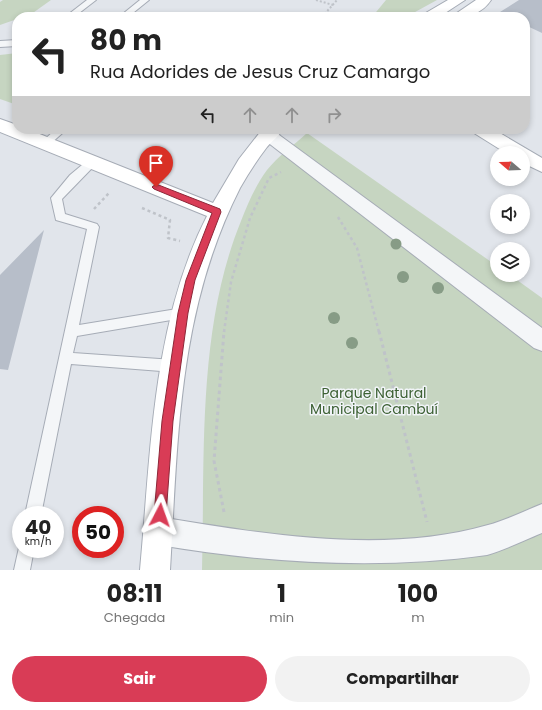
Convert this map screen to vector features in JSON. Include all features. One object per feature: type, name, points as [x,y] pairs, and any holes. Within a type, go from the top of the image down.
[{"type":"main road","points":[[438,12],[458,0]]},
{"type":"main road","points":[[467,12],[479,5],[484,0]]},
{"type":"main road","points":[[0,125],[12,130]]},
{"type":"main road","points":[[23,134],[217,212]]},
{"type":"main road","points":[[155,570],[174,366],[183,313],[191,280],[217,212],[251,154],[269,134]]},
{"type":"main road","points":[[488,134],[508,146]]},
{"type":"main road","points":[[530,159],[542,166]]},
{"type":"street","points":[[273,134],[305,161],[542,341]]},
{"type":"street","points":[[159,531],[221,542],[301,551],[364,553],[434,550],[481,542],[542,518]]},
{"type":"lane","points":[[76,12],[92,0]]},
{"type":"lane","points":[[129,12],[145,0]]},
{"type":"lane","points":[[0,44],[12,43]]},
{"type":"lane","points":[[46,143],[56,134]]},
{"type":"lane","points":[[35,506],[66,358],[70,332],[93,228],[60,217],[56,198],[74,178],[92,162]]},
{"type":"lane","points":[[70,332],[183,313]]},
{"type":"lane","points":[[66,358],[174,366]]},
{"type":"lane","points":[[22,570],[24,558]]},
{"type":"path","points":[[316,0],[333,5]]},
{"type":"path","points":[[327,12],[337,0]]},
{"type":"path","points":[[221,542],[226,520],[214,461],[225,323],[231,282],[250,218],[269,178],[305,161]]},
{"type":"path","points":[[74,178],[116,196]]},
{"type":"path","points":[[136,205],[170,220],[168,238],[202,248]]},
{"type":"path","points":[[337,215],[357,248],[364,271],[434,550]]},
{"type":"green space","points":[[3,0],[51,0],[34,12],[12,12],[12,21],[0,25],[0,2]]},
{"type":"green space","points":[[386,0],[437,0],[415,12],[376,12]]},
{"type":"green space","points":[[12,54],[12,103],[0,99],[0,55]]},
{"type":"green space","name":"Parque Natural Municipal Cambuí","points":[[306,134],[308,134],[490,261],[490,282],[520,282],[542,298],[542,570],[202,570],[206,393],[210,349],[217,305],[227,262],[244,214],[252,194],[267,170],[276,160]]},
{"type":"building","points":[[519,0],[542,0],[542,33],[530,27],[530,12],[500,12]]},
{"type":"building","points":[[44,230],[8,370],[0,369],[0,275]]},
{"type":"route","points":[[156,187],[217,212],[191,280],[183,313],[174,366],[160,515]]}]
